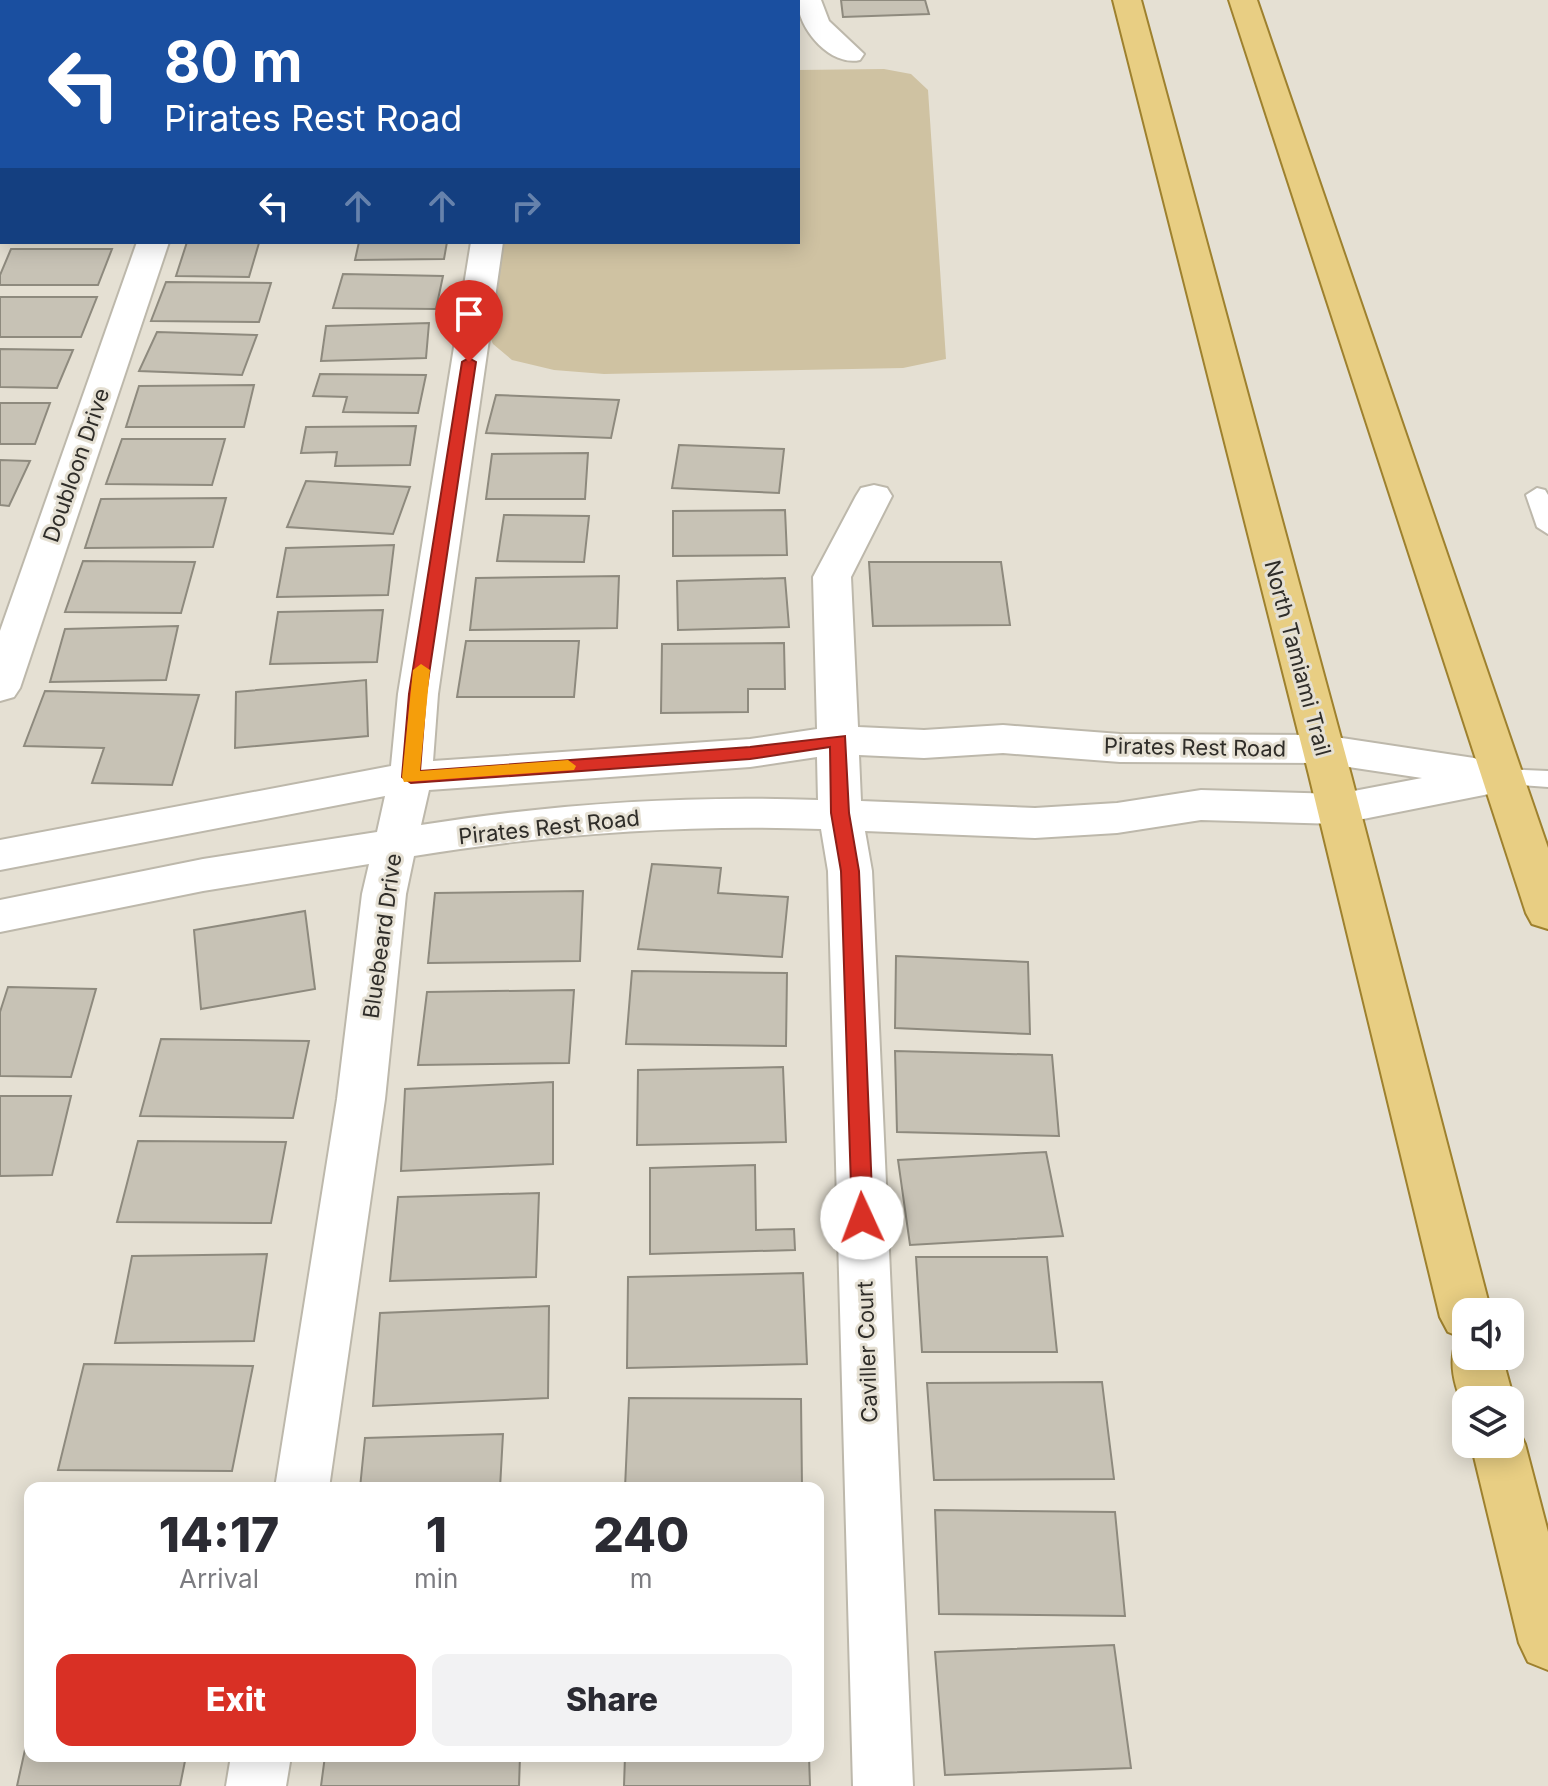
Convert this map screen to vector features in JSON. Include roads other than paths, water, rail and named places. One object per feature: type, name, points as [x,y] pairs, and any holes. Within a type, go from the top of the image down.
[{"type":"main road","name":"North Tamiami Trail","points":[[1127,0],[1338,809],[1461,1298]]},
{"type":"main road","points":[[1243,0],[1548,913]]},
{"type":"main road","points":[[1502,1458],[1548,1643]]},
{"type":"street","points":[[807,0],[816,25],[850,54]]},
{"type":"street","name":"Doubloon Drive","points":[[0,688],[152,244]]},
{"type":"street","name":"Bluebeard Drive","points":[[303,1482],[361,1099],[384,894],[411,777],[418,694],[487,244]]},
{"type":"street","name":"Caviller Court","points":[[874,496],[832,577],[840,813],[850,871],[883,1786]]},
{"type":"street","name":"Pirates Rest Road","points":[[0,855],[411,777],[750,753],[839,740],[924,744],[1003,739],[1120,748],[1322,749],[1504,777]]},
{"type":"street","name":"Pirates Rest Road","points":[[0,916],[203,875],[395,847],[496,828],[632,817],[840,813],[1035,823],[1117,818],[1201,805],[1338,809],[1504,777]]},
{"type":"street","points":[[256,1786],[260,1762]]},
{"type":"lane","points":[[1537,495],[1548,527]]},
{"type":"lane","points":[[1504,777],[1548,779]]}]
